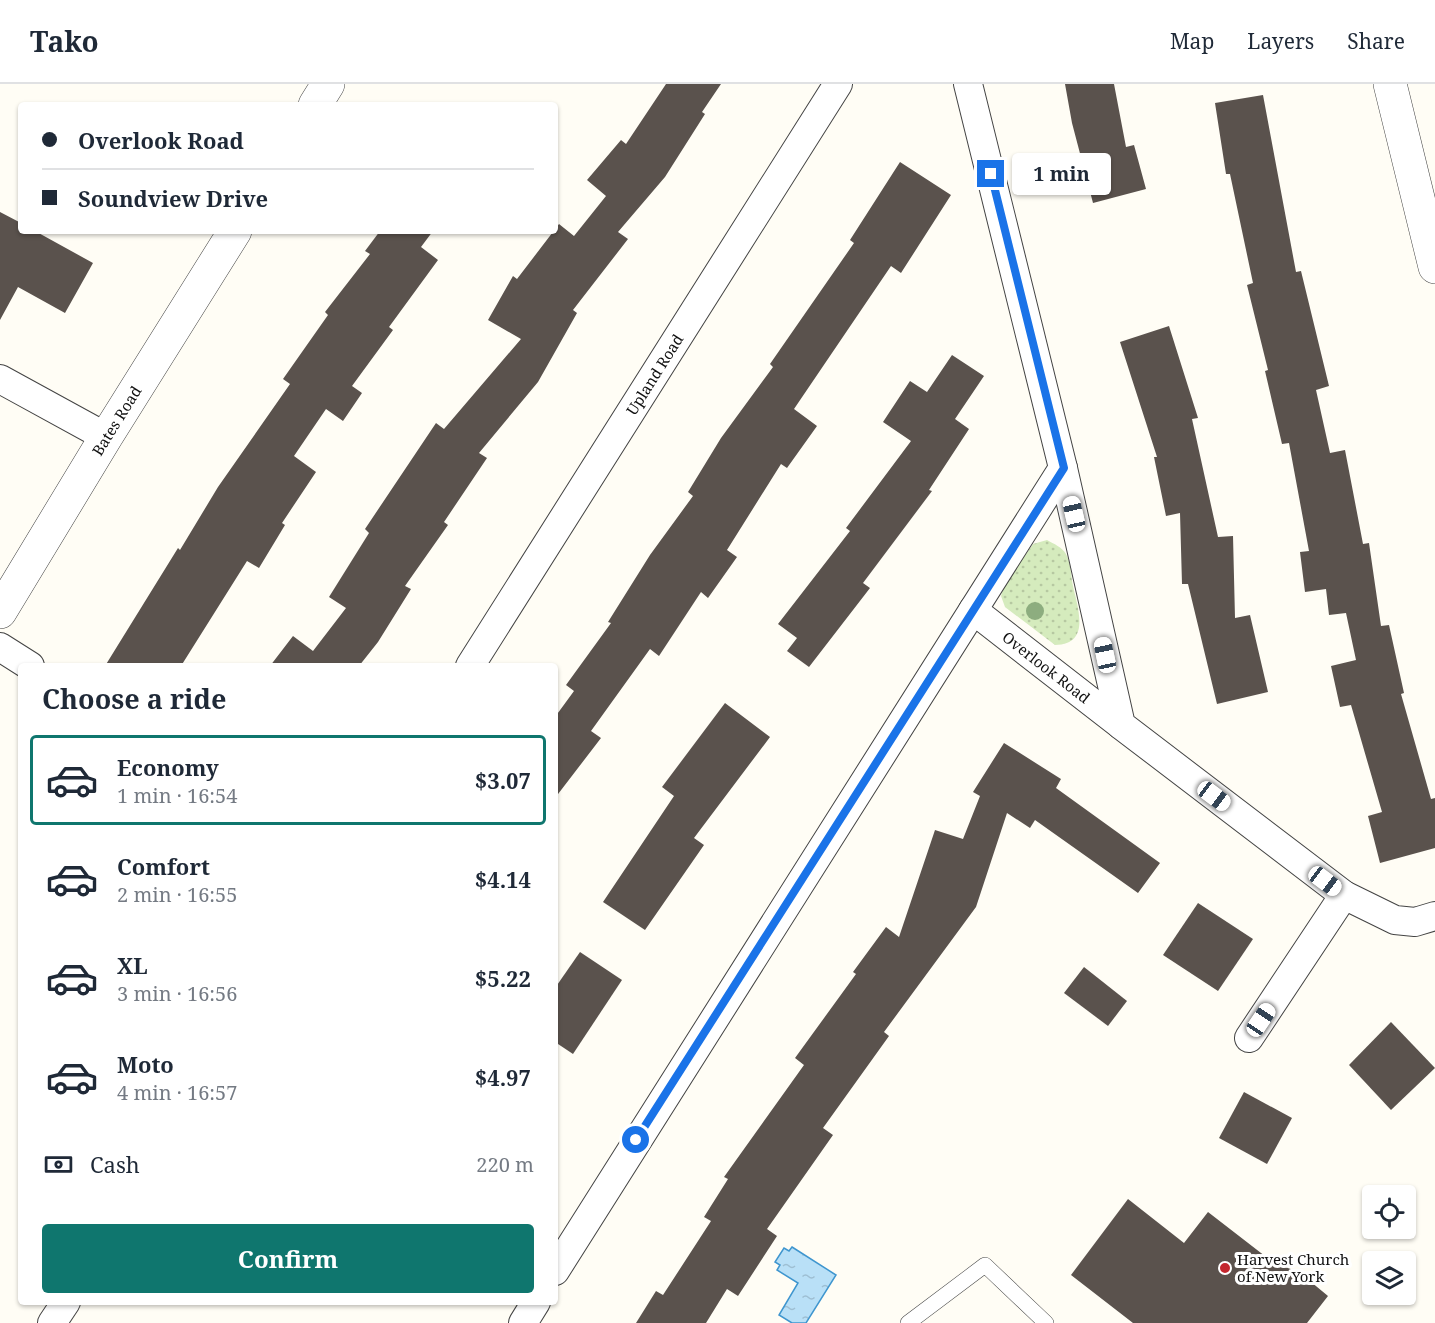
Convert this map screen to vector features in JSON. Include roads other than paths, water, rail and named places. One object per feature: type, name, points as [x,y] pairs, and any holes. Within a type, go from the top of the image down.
[{"type":"street","points":[[317,102],[328,84]]},
{"type":"street","name":"Upland Road","points":[[472,663],[838,84]]},
{"type":"street","points":[[968,84],[1064,468],[1121,725]]},
{"type":"street","points":[[1390,84],[1435,267]]},
{"type":"street","name":"Bates Road","points":[[0,612],[233,234]]},
{"type":"street","points":[[0,380],[106,437]]},
{"type":"street","points":[[558,1266],[1064,468]]},
{"type":"street","name":"Overlook Road","points":[[973,609],[1344,895],[1395,920],[1415,922],[1435,916]]},
{"type":"street","points":[[0,647],[25,663]]},
{"type":"street","points":[[1249,1038],[1344,895]]},
{"type":"street","points":[[52,1323],[64,1305]]},
{"type":"street","points":[[523,1323],[534,1305]]},
{"type":"lane","points":[[908,1323],[985,1265],[1046,1323]]},
{"type":"water","points":[[792,1247],[836,1275],[806,1323],[792,1323],[779,1315],[798,1283],[777,1270],[780,1265],[775,1262],[784,1248],[789,1251]]},
{"type":"place","name":"Harvest Church of New York","points":[[1225,1268]]}]
